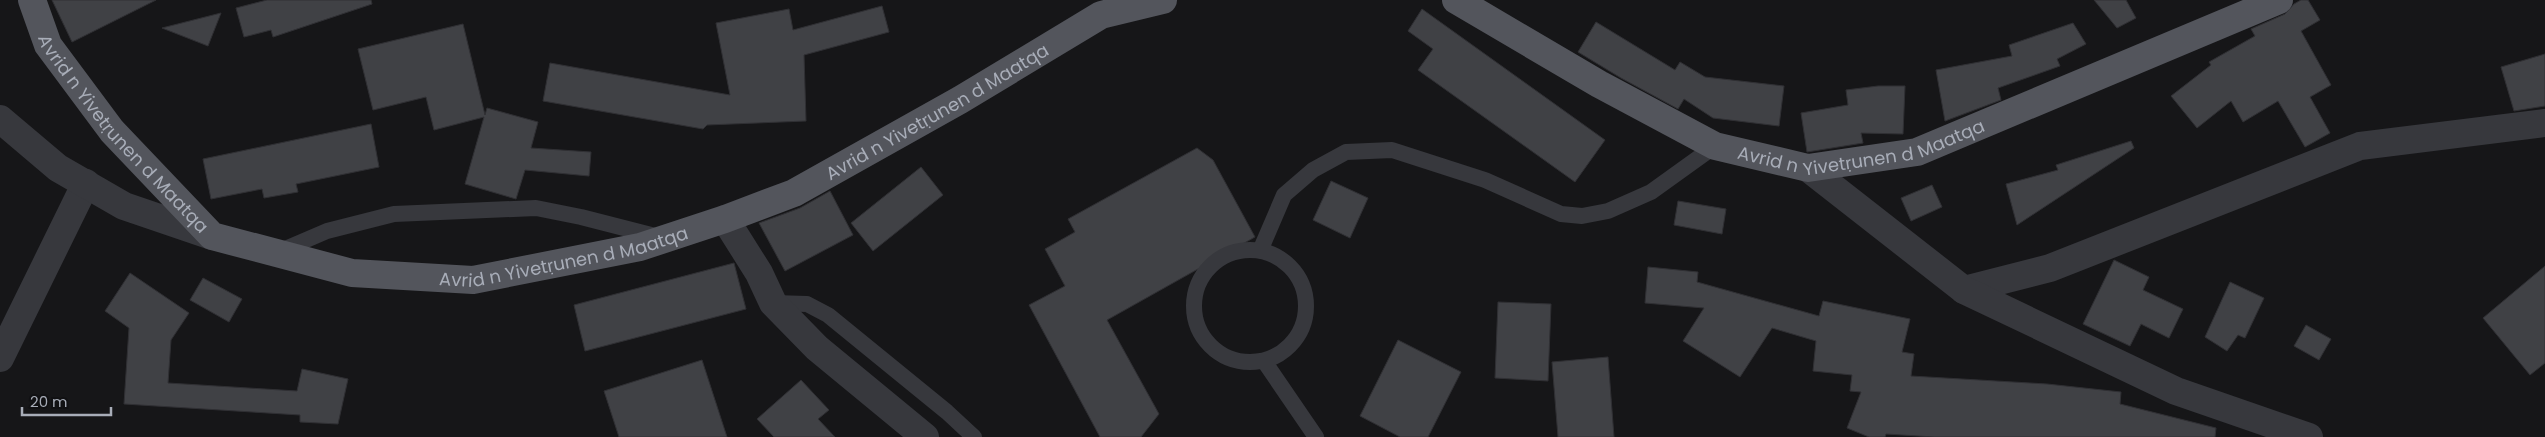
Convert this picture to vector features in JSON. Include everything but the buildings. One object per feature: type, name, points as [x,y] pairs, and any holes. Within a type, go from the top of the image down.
[{"type":"main road","name":"Avrid n Yivetṛunen d Maatqa","points":[[32,0],[48,45],[112,131],[212,236],[352,273],[472,280],[640,247],[725,219],[794,193],[960,100],[1101,14],[1163,0]]},
{"type":"main road","name":"Avrid n Yivetṛunen d Maatqa","points":[[1456,0],[1599,84],[1715,146],[1808,168],[1917,152],[2279,0]]},
{"type":"street","points":[[0,119],[58,168],[124,206],[212,236]]},
{"type":"street","points":[[1964,290],[2050,268],[2360,146],[2545,123]]},
{"type":"street","points":[[1808,168],[1964,290],[2176,391],[2309,437]]},
{"type":"street","points":[[0,358],[86,183]]},
{"type":"street","points":[[725,219],[759,273],[773,303],[817,348],[925,437]]},
{"type":"lane","points":[[1260,252],[1284,195],[1313,170],[1346,152],[1392,150],[1485,180],[1561,214],[1582,216],[1608,211],[1651,192],[1715,146]]},
{"type":"lane","points":[[276,253],[327,231],[394,214],[536,208],[666,238]]},
{"type":"lane","points":[[1248,250],[1260,252],[1283,260],[1296,273],[1304,290],[1306,307],[1303,325],[1294,341],[1281,353],[1264,361],[1245,363],[1227,358],[1210,347],[1199,332],[1194,314],[1194,294],[1201,277],[1214,262],[1231,253],[1248,250]]},
{"type":"lane","points":[[773,303],[807,304],[828,315],[947,412],[974,437]]},
{"type":"lane","points":[[1264,361],[1316,437]]}]
